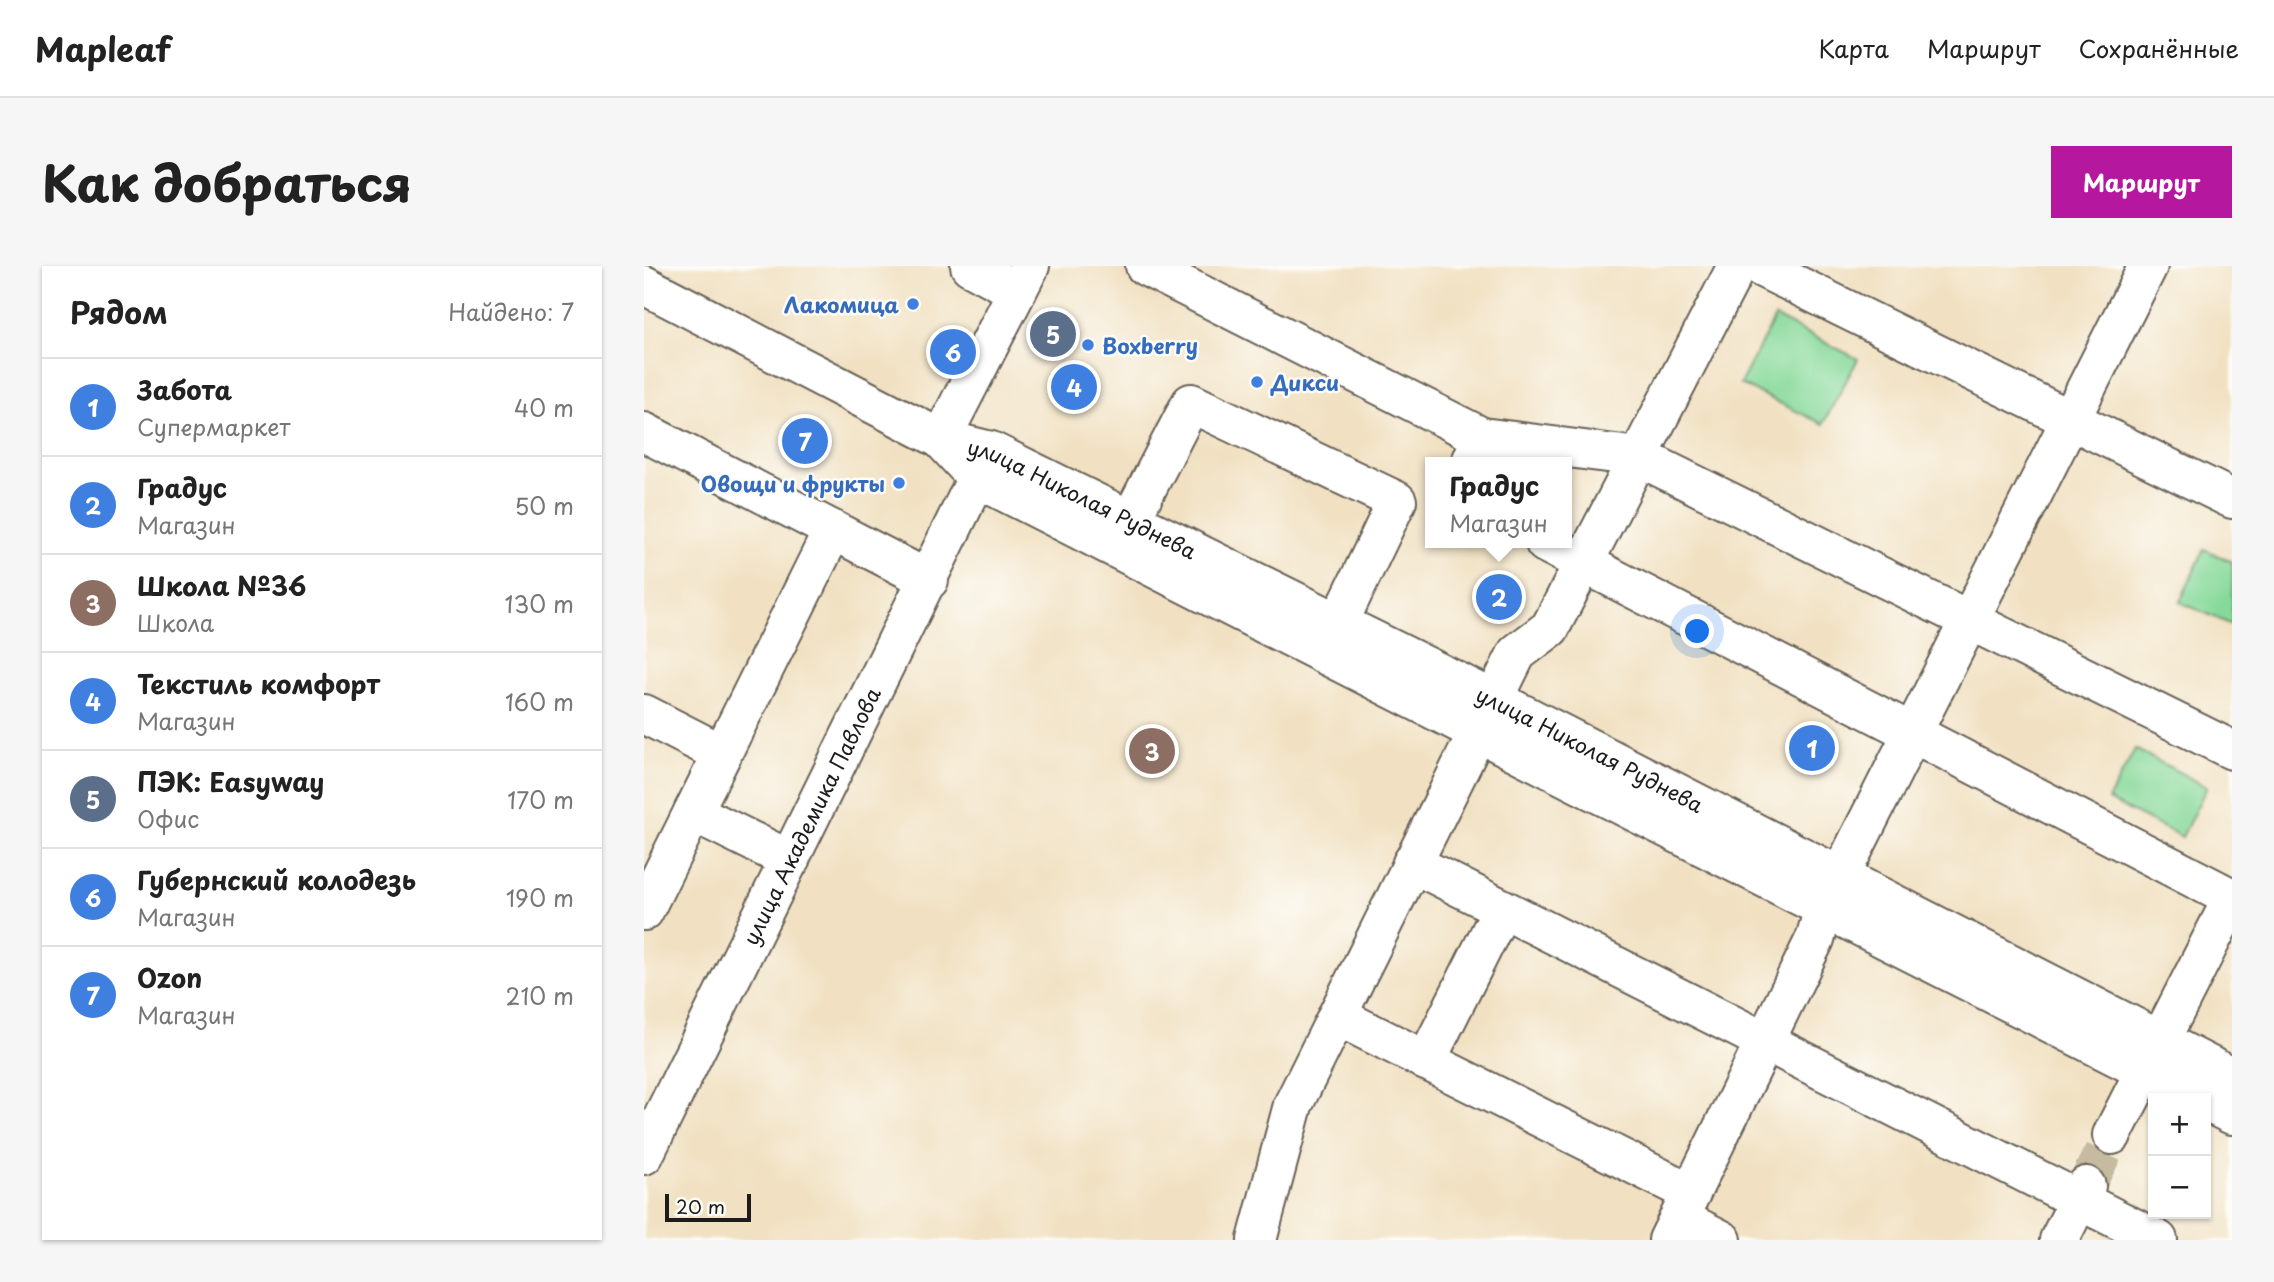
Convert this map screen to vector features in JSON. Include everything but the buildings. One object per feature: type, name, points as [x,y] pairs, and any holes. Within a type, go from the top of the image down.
[{"type":"street","points":[[942,439],[1023,278],[970,266]]},
{"type":"street","points":[[1145,266],[1476,449],[1639,457],[2232,750]]},
{"type":"street","points":[[1257,1240],[1293,1105],[1412,863],[1517,653],[1550,628],[1737,266]]},
{"type":"street","points":[[1758,266],[2232,499]]},
{"type":"street","points":[[1679,1217],[1815,939],[1832,892],[2148,266]]},
{"type":"street","name":"улица Николая Руднева","points":[[644,285],[942,439],[991,451],[1339,622],[1486,716]]},
{"type":"street","points":[[1131,519],[1191,403],[1397,501],[1339,622]]},
{"type":"street","points":[[644,432],[929,580]]},
{"type":"street","name":"улица Николая Руднева","points":[[942,439],[978,478],[1486,716],[2152,1056],[2232,1077]]},
{"type":"street","name":"улица Академика Павлова","points":[[644,1155],[978,478]]},
{"type":"street","points":[[644,911],[833,530]]},
{"type":"street","points":[[1556,548],[2232,899],[2112,1135]]},
{"type":"street","points":[[644,714],[722,754]]},
{"type":"street","points":[[694,812],[790,860]]},
{"type":"street","points":[[1412,863],[1765,1041],[2082,1193],[2158,1240]]},
{"type":"street","points":[[1426,1061],[1502,909]]},
{"type":"street","points":[[1337,1016],[1426,1061],[1679,1217],[1722,1240]]},
{"type":"street","name":"улица Николая Руднева","points":[[2152,1056],[2193,1093]]},
{"type":"street","points":[[2211,1104],[2232,1115]]},
{"type":"street","points":[[2059,1240],[2082,1193]]},
{"type":"green space","points":[[1775,317],[1858,359],[1823,424],[1740,384]]},
{"type":"green space","points":[[2204,549],[2232,562],[2232,625],[2180,602]]},
{"type":"green space","points":[[2135,749],[2207,787],[2182,837],[2108,800]]},
{"type":"tunnel","points":[[2086,1186],[2112,1135]]},
{"type":"place","name":"Лакомица","points":[[913,304]]},
{"type":"place","name":"ПЭК: Easyway","points":[[1053,334]]},
{"type":"place","name":"Boxberry","points":[[1088,345]]},
{"type":"place","name":"Губернский колодезь","points":[[953,352]]},
{"type":"place","name":"Дикси","points":[[1257,382]]},
{"type":"place","name":"Текстиль комфорт","points":[[1074,387]]},
{"type":"place","name":"Ozon","points":[[805,441]]},
{"type":"place","name":"Овощи и фрукты","points":[[899,483]]},
{"type":"place","name":"Градус","points":[[1499,597]]},
{"type":"place","name":"Забота","points":[[1812,748]]},
{"type":"place","name":"Школа №36","points":[[1152,751]]}]
